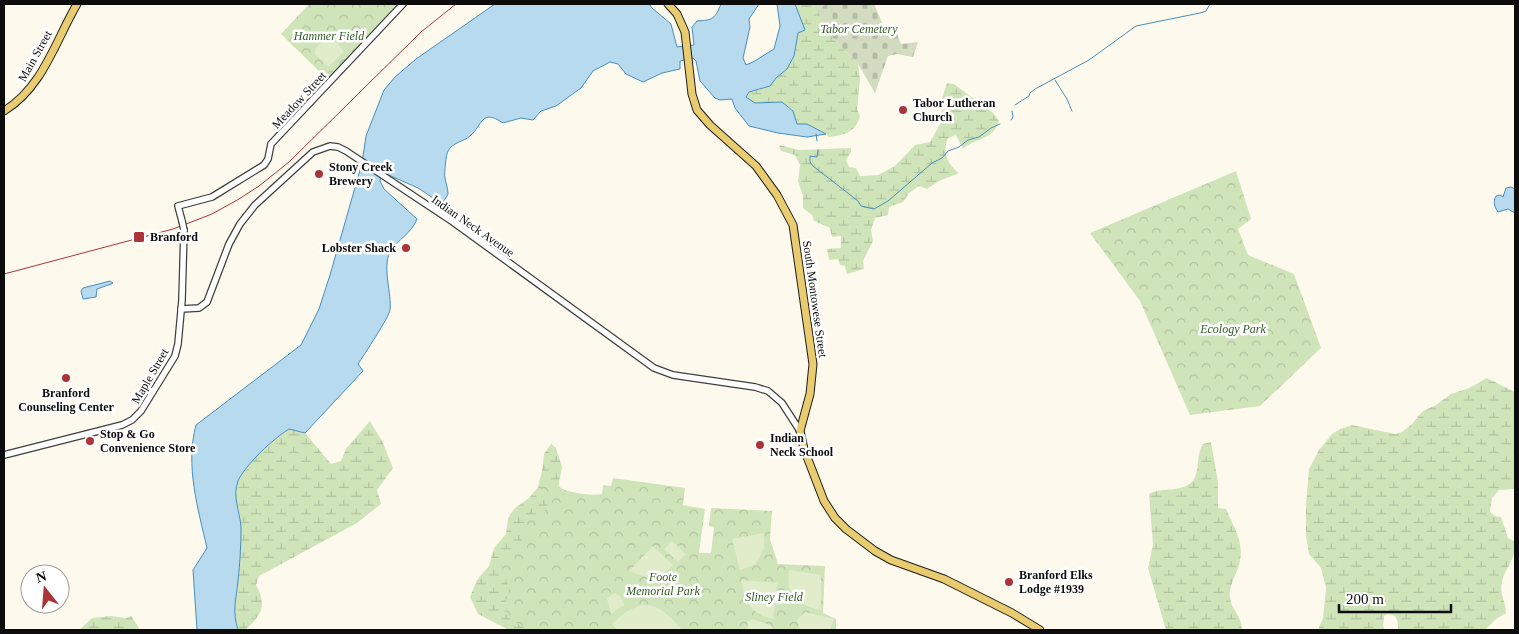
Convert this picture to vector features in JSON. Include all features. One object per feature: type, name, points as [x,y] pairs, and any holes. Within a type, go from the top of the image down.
[{"type":"main road","name":"Main Street","points":[[4,111],[27,93],[34,84],[77,4]]},
{"type":"main road","name":"South Montowese Street","points":[[668,4],[681,20],[693,100],[700,114],[756,166],[780,200],[793,225],[813,364],[810,394],[800,431],[804,449],[824,501],[835,518],[858,540],[892,560],[944,579],[1012,613],[1040,630]]},
{"type":"street","name":"Meadow Street","points":[[178,206],[212,198],[264,165],[268,159],[271,144],[402,4]]},
{"type":"street","name":"Indian Neck Avenue","points":[[182,309],[199,308],[207,302],[225,252],[244,219],[266,193],[309,155],[322,148],[334,146],[342,148],[452,222],[654,368],[673,375],[755,387],[768,391],[782,403],[800,431]]},
{"type":"street","name":"Maple Street","points":[[4,455],[98,432],[132,420],[148,402],[175,356],[182,309],[185,238],[178,206]]},
{"type":"green space","name":"Hammer Field","points":[[309,4],[403,4],[330,82],[281,34]]},
{"type":"green space","points":[[795,4],[828,4],[820,7],[832,37],[858,64],[860,79],[857,109],[860,116],[852,130],[845,134],[829,137],[826,134],[797,124],[793,111],[786,105],[755,103],[746,97],[749,92],[770,86],[787,69],[794,56],[798,33],[798,15]]},
{"type":"green space","name":"Tabor Cemetery","points":[[828,4],[874,4],[885,29],[896,30],[901,44],[918,42],[913,57],[897,54],[888,56],[875,93],[858,64],[832,37],[818,12],[820,7]]},
{"type":"green space","points":[[329,40],[337,43],[344,52],[328,67],[315,54],[319,44]]},
{"type":"green space","points":[[947,83],[954,84],[993,113],[999,121],[996,127],[993,132],[963,149],[956,135],[948,138],[946,143],[947,157],[951,166],[959,173],[939,181],[927,189],[919,186],[909,193],[903,202],[889,207],[888,215],[875,218],[871,230],[873,241],[863,261],[864,269],[847,274],[845,266],[840,265],[838,259],[829,260],[827,249],[841,248],[841,236],[832,237],[830,228],[814,221],[812,215],[803,208],[803,196],[798,181],[800,165],[795,155],[781,151],[779,145],[799,150],[851,148],[851,152],[846,160],[849,167],[856,168],[860,176],[878,175],[895,166],[915,145],[930,142],[943,119],[941,101]]},
{"type":"green space","name":"Ecology Park","points":[[1236,171],[1251,219],[1238,229],[1248,255],[1294,274],[1321,348],[1260,406],[1190,415],[1140,301],[1090,233]]},
{"type":"green space","points":[[1487,378],[1515,392],[1515,489],[1499,490],[1492,498],[1490,512],[1495,516],[1501,517],[1508,538],[1514,541],[1515,547],[1501,586],[1506,613],[1496,619],[1485,630],[1398,630],[1398,622],[1395,616],[1388,614],[1384,616],[1383,626],[1385,630],[1318,630],[1323,618],[1326,588],[1321,568],[1309,554],[1306,536],[1306,505],[1309,469],[1319,450],[1332,434],[1352,425],[1395,434],[1402,432],[1423,411],[1436,405],[1451,394],[1469,388]]},
{"type":"green space","points":[[370,421],[383,443],[393,468],[377,490],[381,504],[357,523],[259,576],[256,585],[262,599],[261,610],[255,620],[245,630],[238,630],[235,606],[241,547],[241,527],[236,492],[238,481],[260,452],[289,429],[305,433],[331,464],[341,461],[346,449]]},
{"type":"green space","points":[[1211,442],[1218,482],[1218,508],[1226,509],[1239,540],[1240,561],[1230,593],[1231,602],[1242,625],[1242,630],[1166,630],[1148,568],[1153,545],[1149,494],[1160,490],[1185,487],[1190,484],[1196,475],[1199,452],[1203,444]]},
{"type":"green space","points":[[551,444],[556,448],[562,467],[555,504],[606,630],[509,630],[478,614],[470,597],[477,580],[489,566],[494,548],[506,534],[508,518],[515,508],[529,498],[538,487],[544,454]]},
{"type":"green space","points":[[613,478],[685,488],[683,505],[705,509],[699,553],[711,553],[714,527],[709,526],[711,508],[772,511],[770,539],[778,564],[825,566],[823,613],[836,619],[836,630],[534,630],[514,622],[505,610],[509,589],[502,565],[506,559],[519,552],[527,521],[541,516],[548,505],[547,501],[541,497],[543,480],[553,482],[561,488],[581,494],[598,495],[602,494],[603,485],[611,486]]},
{"type":"green space","points":[[764,533],[764,548],[756,564],[740,570],[732,539]]},
{"type":"green space","points":[[672,541],[686,554],[678,562],[664,549]]},
{"type":"green space","points":[[653,546],[673,565],[662,574],[652,577],[642,576],[629,571]]},
{"type":"green space","points":[[789,570],[821,575],[821,610],[806,606],[797,600],[789,587]]},
{"type":"green space","name":"Sliney Field","points":[[741,580],[777,583],[773,619],[753,610],[747,601]]},
{"type":"green space","points":[[615,593],[621,597],[624,605],[612,613],[607,598]]},
{"type":"green space","points":[[641,605],[654,606],[668,615],[681,628],[679,630],[617,630],[612,624],[625,612]]},
{"type":"green space","points":[[805,612],[834,619],[830,630],[800,630],[797,620]]},
{"type":"green space","points":[[110,616],[126,618],[131,616],[139,630],[79,630],[92,618]]},
{"type":"green space","points":[[752,619],[770,625],[774,630],[747,630],[748,622]]},
{"type":"water","points":[[495,4],[649,4],[671,24],[677,47],[694,45],[692,27],[697,21],[713,18],[721,4],[759,4],[749,19],[750,27],[743,58],[746,65],[774,49],[780,26],[777,4],[795,4],[805,30],[798,33],[794,56],[787,69],[770,86],[749,92],[746,97],[755,103],[782,102],[793,111],[797,124],[807,124],[826,134],[807,137],[749,126],[735,108],[732,99],[720,100],[715,98],[700,81],[696,61],[693,58],[680,61],[680,69],[662,73],[643,82],[626,74],[618,64],[610,62],[593,71],[581,88],[556,106],[541,111],[533,120],[521,118],[503,123],[490,117],[483,120],[470,136],[448,151],[445,176],[448,194],[444,201],[439,202],[418,188],[382,172],[380,181],[384,189],[417,219],[412,228],[390,252],[388,258],[389,314],[358,364],[363,371],[305,433],[289,429],[260,452],[238,481],[236,492],[241,527],[241,547],[235,617],[238,630],[197,630],[193,570],[207,548],[192,471],[193,440],[196,425],[301,345],[319,309],[362,163],[366,136],[384,90],[395,77],[416,59]]},
{"type":"water","points":[[1511,187],[1515,189],[1515,213],[1508,209],[1498,212],[1494,204],[1496,196],[1500,195],[1503,197],[1506,188]]},
{"type":"water","points":[[110,281],[113,283],[97,289],[96,297],[83,299],[81,291],[83,288]]},
{"type":"waterway","points":[[1015,105],[1029,96],[1035,89],[1089,60],[1136,26],[1200,13],[1206,11],[1210,4]]},
{"type":"waterway","points":[[1055,80],[1072,111]]},
{"type":"waterway","points":[[1011,120],[1013,117],[1012,111]]},
{"type":"waterway","points":[[818,150],[817,157],[810,156],[810,162],[813,166],[858,201],[861,206],[874,209],[888,201],[932,163],[942,158],[948,151],[959,147],[968,140],[979,137],[1000,124]]},
{"type":"waterway","points":[[816,134],[817,141]]},
{"type":"railway","points":[[4,274],[173,229],[212,214],[239,199],[289,162],[421,32],[456,4]]},
{"type":"place","name":"Tabor Lutheran Church","points":[[903,110]]},
{"type":"place","name":"Stony Creek Brewery","points":[[319,174]]},
{"type":"place","name":"Branford","points":[[139,237]]},
{"type":"place","name":"Lobster Shack","points":[[406,248]]},
{"type":"place","name":"Branford Counseling Center","points":[[66,378]]},
{"type":"place","name":"Stop & Go Convenience Store","points":[[90,441]]},
{"type":"place","name":"Indian Neck School","points":[[760,445]]},
{"type":"place","name":"Branford Elks Lodge #1939","points":[[1009,582]]},
{"type":"park label","name":"Foote Memorial Park","points":[[663,584]]}]
